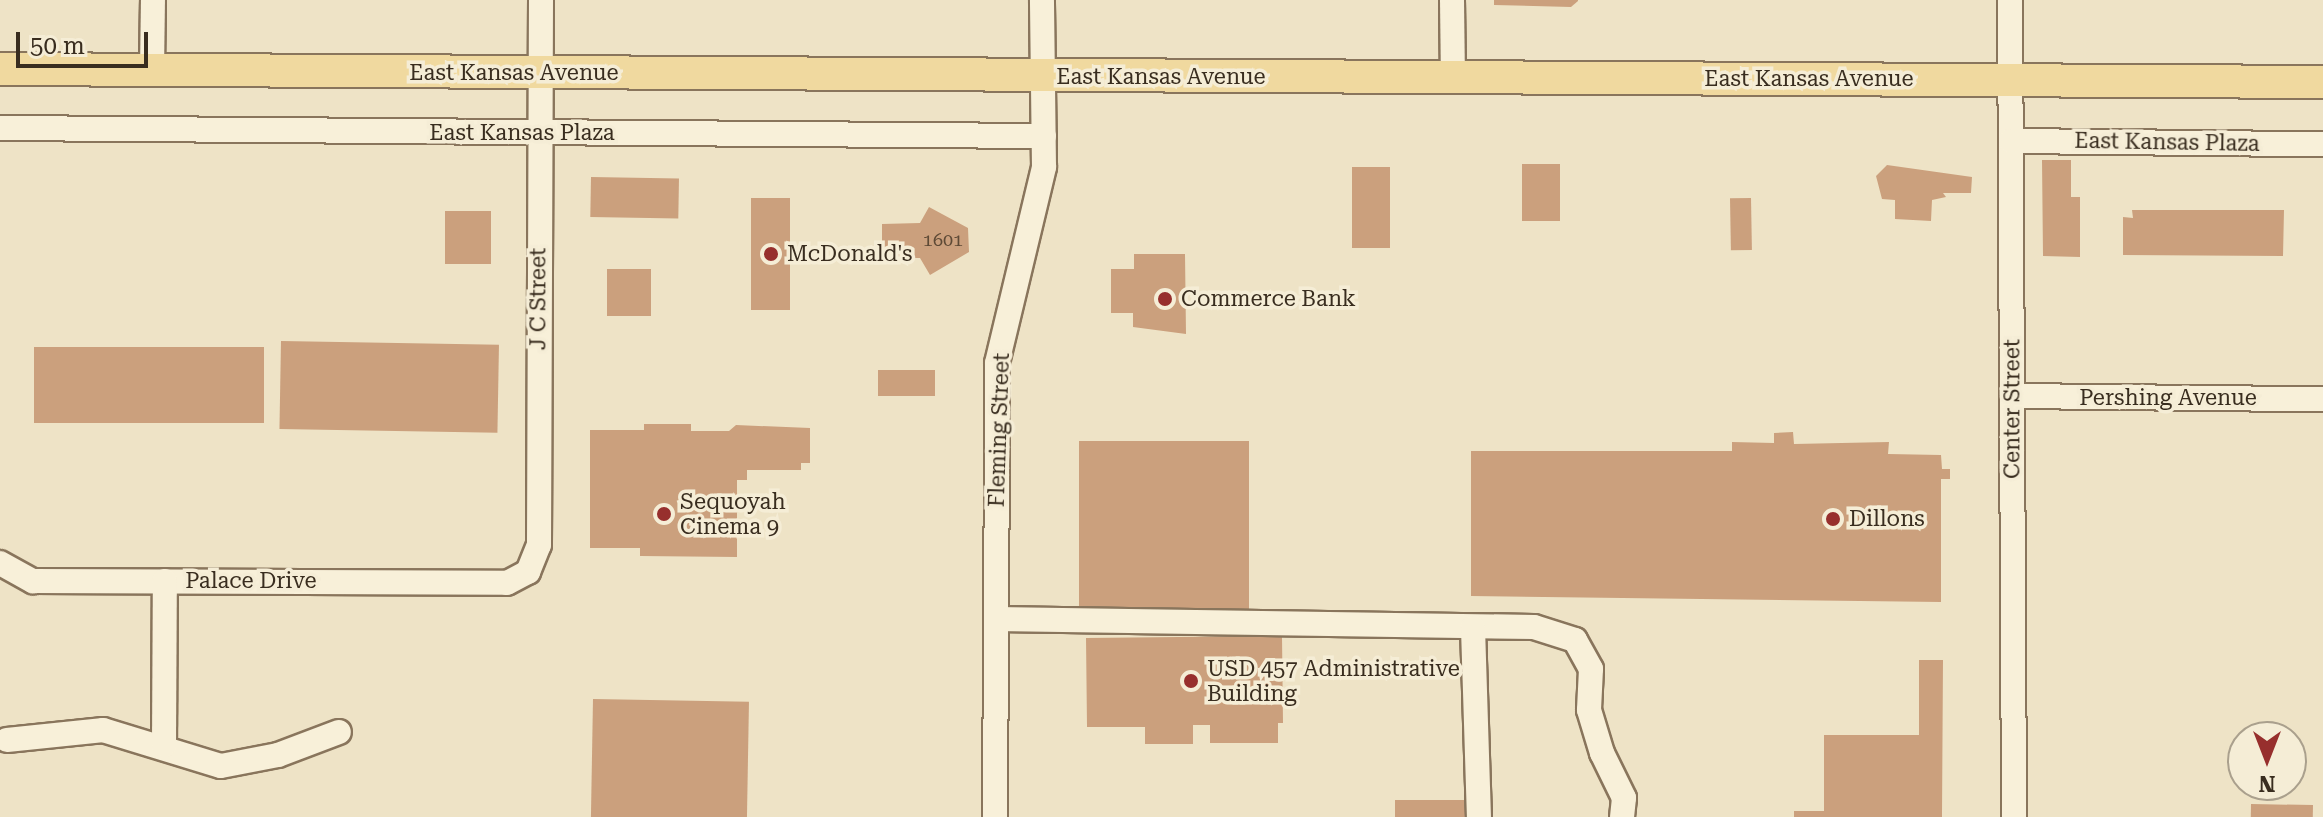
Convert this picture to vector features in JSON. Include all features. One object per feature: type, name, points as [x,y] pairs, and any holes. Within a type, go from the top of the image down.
[{"type":"main road","name":"East Kansas Avenue","points":[[0,69],[2323,82]]},
{"type":"street","points":[[152,70],[153,0]]},
{"type":"street","name":"J C Street","points":[[507,583],[528,572],[539,545],[537,134],[541,0]]},
{"type":"street","name":"Fleming Street","points":[[995,817],[997,363],[1044,167],[1042,0]]},
{"type":"street","points":[[1452,0],[1453,77]]},
{"type":"street","name":"Center Street","points":[[2010,0],[2014,817]]},
{"type":"street","name":"East Kansas Plaza","points":[[0,128],[1044,136]]},
{"type":"street","name":"East Kansas Plaza","points":[[2011,141],[2323,144]]},
{"type":"street","name":"Pershing Avenue","points":[[2012,396],[2323,399]]},
{"type":"street","name":"Palace Drive","points":[[0,563],[33,581],[507,583]]},
{"type":"street","points":[[164,745],[165,581]]},
{"type":"street","points":[[996,619],[1534,627],[1575,640],[1591,669],[1589,710],[1624,798],[1622,817]]},
{"type":"street","points":[[1473,628],[1479,817]]},
{"type":"street","points":[[7,740],[103,730],[164,745],[221,766],[278,755],[339,732]]},
{"type":"building","points":[[1494,0],[1578,1],[1571,7],[1494,5]]},
{"type":"building","points":[[2042,160],[2071,160],[2071,197],[2080,197],[2080,257],[2043,256]]},
{"type":"building","points":[[1522,164],[1560,164],[1560,221],[1522,221]]},
{"type":"building","points":[[1887,165],[1972,177],[1971,193],[1943,193],[1946,197],[1932,200],[1931,221],[1895,219],[1895,200],[1882,199],[1876,176]]},
{"type":"building","points":[[1352,167],[1390,167],[1390,248],[1352,248]]},
{"type":"building","points":[[591,177],[679,179],[678,219],[590,217]]},
{"type":"building","points":[[751,198],[790,198],[790,310],[751,310]]},
{"type":"building","points":[[1730,198],[1751,198],[1752,250],[1731,250]]},
{"type":"building","points":[[929,207],[968,228],[969,252],[930,275],[920,258],[882,258],[882,224],[920,223]]},
{"type":"building","points":[[2132,210],[2284,210],[2283,256],[2123,255],[2123,217],[2133,218]]},
{"type":"building","points":[[445,211],[491,211],[491,264],[445,264]]},
{"type":"building","points":[[1134,254],[1185,254],[1186,334],[1133,327],[1133,313],[1111,313],[1111,269],[1134,269]]},
{"type":"building","points":[[607,269],[651,269],[651,316],[607,316]]},
{"type":"building","points":[[281,341],[499,345],[497,433],[279,429]]},
{"type":"building","points":[[34,347],[264,347],[264,423],[34,423]]},
{"type":"building","points":[[878,370],[935,370],[935,396],[878,396]]},
{"type":"building","name":"Sequoyah Cinema 9","points":[[644,424],[691,424],[691,431],[729,431],[736,425],[810,428],[810,463],[801,463],[801,470],[747,470],[747,480],[737,480],[737,557],[640,556],[640,548],[590,548],[590,430],[644,430]]},
{"type":"building","points":[[1793,432],[1794,444],[1889,442],[1888,454],[1941,455],[1942,469],[1950,469],[1950,479],[1941,479],[1941,602],[1471,596],[1471,451],[1732,451],[1732,442],[1774,443],[1774,433]]},
{"type":"building","points":[[1079,441],[1249,441],[1249,610],[1079,610]]},
{"type":"building","points":[[1282,636],[1283,723],[1278,723],[1278,743],[1210,743],[1210,725],[1193,725],[1193,744],[1145,744],[1145,727],[1087,727],[1086,638]]},
{"type":"building","points":[[1919,660],[1943,660],[1942,817],[1794,817],[1794,811],[1824,811],[1824,735],[1919,735]]},
{"type":"building","points":[[593,699],[749,702],[747,817],[591,817]]},
{"type":"building","points":[[1395,800],[1469,800],[1469,817],[1395,817]]},
{"type":"building","points":[[2251,804],[2313,805],[2313,817],[2251,817]]},
{"type":"place","name":"McDonald's","points":[[771,254]]},
{"type":"place","name":"Commerce Bank","points":[[1165,299]]},
{"type":"place","name":"Sequoyah Cinema 9","points":[[664,514]]},
{"type":"place","name":"Dillons","points":[[1833,519]]},
{"type":"place","name":"USD 457 Administrative Building","points":[[1191,681]]}]
